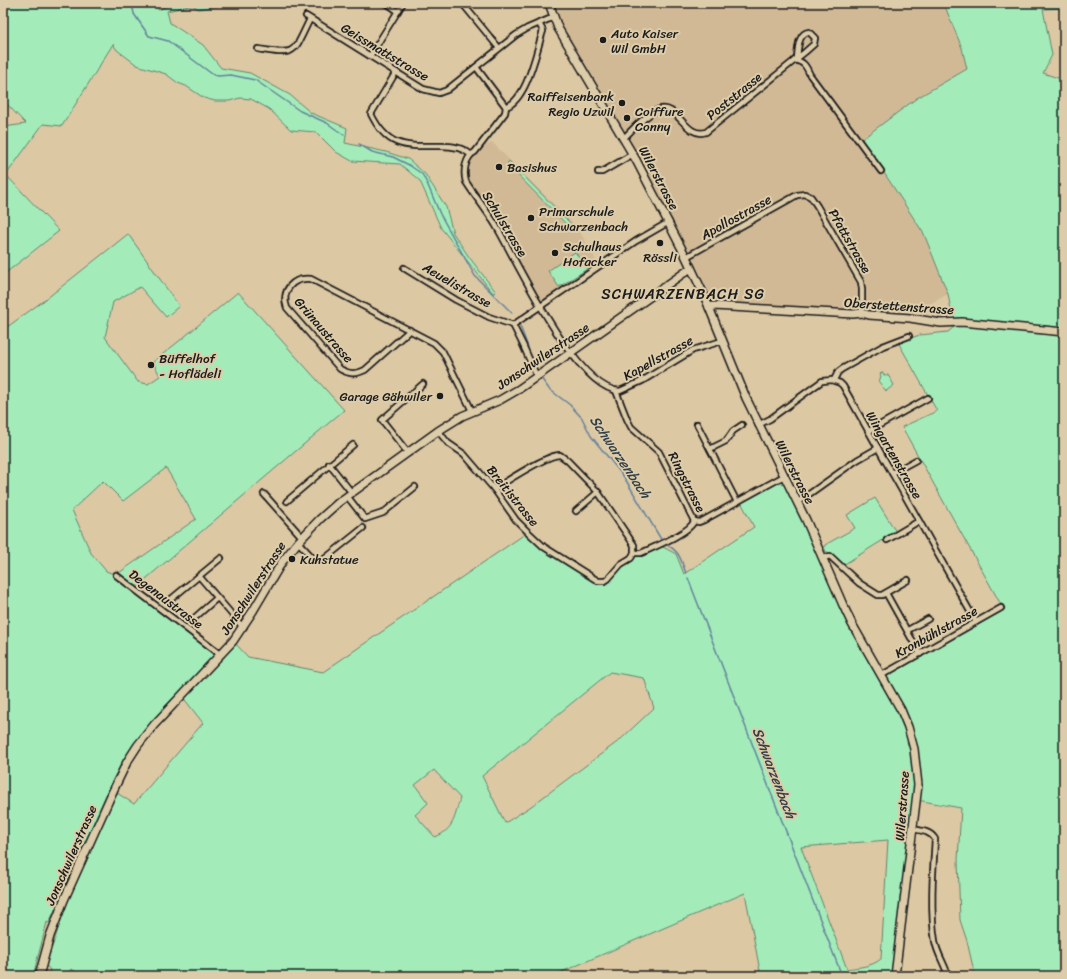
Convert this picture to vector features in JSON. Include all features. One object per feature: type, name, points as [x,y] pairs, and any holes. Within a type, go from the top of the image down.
[{"type":"street","points":[[386,3],[398,11]]},
{"type":"street","points":[[370,56],[403,3]]},
{"type":"street","points":[[462,3],[499,48]]},
{"type":"street","name":"Wilerstrasse","points":[[549,3],[564,38],[624,138],[669,222],[709,307],[758,425],[798,502],[849,617],[905,719],[914,749],[918,785],[895,976]]},
{"type":"street","name":"Geissmattstrasse","points":[[258,49],[280,53],[292,51],[296,47],[308,17],[423,89],[439,93],[447,90],[516,35],[554,17]]},
{"type":"street","name":"Schulstrasse","points":[[539,23],[543,31],[523,91],[511,104],[506,107],[505,113],[475,152],[470,154],[465,167],[464,176],[466,182],[495,224],[539,306],[571,353]]},
{"type":"street","name":"Poststrasse","points":[[624,138],[656,110],[663,108],[673,112],[695,132],[706,132],[796,59],[814,44],[815,38],[809,32],[804,33],[802,36],[796,59]]},
{"type":"street","points":[[796,59],[806,65],[814,80],[881,170]]},
{"type":"street","points":[[476,67],[506,107]]},
{"type":"street","points":[[396,72],[371,114],[386,136],[403,145],[448,146],[465,150],[470,154]]},
{"type":"street","points":[[598,172],[602,172],[633,154]]},
{"type":"street","name":"Pfattstrasse","points":[[797,195],[805,194],[810,197],[858,278],[862,289],[862,313]]},
{"type":"street","name":"Apollostrasse","points":[[686,257],[797,195]]},
{"type":"street","points":[[536,377],[524,345],[513,325],[636,241],[669,222]]},
{"type":"street","name":"Aeuelistrasse","points":[[404,268],[456,300],[489,317],[513,325]]},
{"type":"street","name":"Jonschwilerstrasse","points":[[39,976],[50,936],[64,900],[127,762],[154,725],[221,655],[244,627],[282,562],[300,539],[329,511],[438,431],[472,411],[500,400],[536,377],[691,268]]},
{"type":"street","name":"Grünaustrasse","points":[[410,330],[365,370],[360,373],[350,374],[340,369],[287,308],[284,301],[285,294],[290,286],[297,281],[306,278],[311,279],[410,330],[434,343],[439,347],[472,411]]},
{"type":"street","name":"Oberstettenstrasse","points":[[709,307],[714,306],[853,314],[862,313],[869,315],[910,318],[941,324],[962,322],[1064,332]]},
{"type":"street","points":[[758,425],[770,419],[819,383],[828,379],[834,380],[838,372],[842,369],[883,346],[910,336]]},
{"type":"street","name":"Kapellstrasse","points":[[571,353],[596,380],[616,391],[620,391],[633,386],[693,350],[722,341]]},
{"type":"street","name":"Wingartenstrasse","points":[[834,380],[843,386],[976,622]]},
{"type":"street","points":[[408,453],[382,420],[423,384]]},
{"type":"street","name":"Ringstrasse","points":[[616,391],[631,427],[659,452],[694,521],[702,521],[784,476]]},
{"type":"street","points":[[869,431],[928,398]]},
{"type":"street","points":[[697,424],[737,502]]},
{"type":"street","points":[[710,449],[726,441],[733,431],[742,425]]},
{"type":"street","name":"Breitistrasse","points":[[438,431],[448,443],[464,454],[494,489],[516,520],[528,532],[544,547],[594,580],[601,581],[608,579],[622,564],[631,558],[634,553],[640,553],[689,529],[694,521]]},
{"type":"street","points":[[287,501],[353,445]]},
{"type":"street","points":[[798,502],[857,460],[878,448]]},
{"type":"street","points":[[494,489],[516,475],[549,458],[558,455],[562,456],[598,492],[634,546],[634,553]]},
{"type":"street","points":[[892,473],[916,460]]},
{"type":"street","points":[[329,464],[365,519],[383,513],[415,487]]},
{"type":"street","points":[[576,510],[598,492]]},
{"type":"street","points":[[264,494],[314,559],[318,561],[323,560],[363,528]]},
{"type":"street","points":[[887,540],[919,521]]},
{"type":"street","points":[[823,558],[830,556],[859,582],[878,595],[886,593],[908,580]]},
{"type":"street","points":[[170,600],[221,558]]},
{"type":"street","name":"Degenaustrasse","points":[[116,575],[221,655]]},
{"type":"street","points":[[199,576],[244,627]]},
{"type":"street","points":[[886,593],[908,630],[920,654]]},
{"type":"street","points":[[191,620],[217,598]]},
{"type":"street","name":"Kronbühlstrasse","points":[[882,676],[1001,608]]},
{"type":"street","points":[[908,630],[928,619]]},
{"type":"street","points":[[913,829],[927,832],[932,835],[934,840],[934,932],[938,951],[948,976]]},
{"type":"shaded area","points":[[549,3],[944,4],[962,48],[967,69],[917,98],[862,139],[924,234],[948,294],[908,315],[723,302],[712,299],[692,257],[723,238],[686,257],[584,72]]},
{"type":"shaded area","name":"Primarschule Schwarzenbach","points":[[492,142],[579,230],[598,264],[540,302],[498,224],[471,186],[468,179],[468,166],[472,158],[476,156],[486,143],[488,145]]},
{"type":"green space","points":[[3,3],[157,3],[158,10],[175,3],[219,3],[218,6],[198,9],[193,5],[167,11],[170,23],[203,45],[221,68],[250,73],[290,95],[311,113],[347,128],[345,143],[386,152],[408,159],[425,174],[446,207],[453,233],[469,257],[496,292],[493,293],[441,228],[420,181],[400,164],[352,161],[336,152],[316,132],[291,130],[269,109],[251,99],[240,98],[229,101],[215,101],[204,98],[186,86],[178,83],[166,74],[137,65],[117,50],[113,44],[62,126],[43,124],[6,175],[59,231],[3,275],[3,127],[26,124],[3,100]]},
{"type":"green space","points":[[939,3],[1064,3],[1064,8],[1043,9],[1052,55],[1043,73],[1064,80],[1064,976],[975,976],[967,941],[960,920],[958,860],[961,808],[917,800],[895,976],[761,976],[745,893],[557,974],[557,976],[85,976],[71,969],[67,976],[48,976],[50,970],[46,965],[66,906],[117,793],[134,804],[203,723],[178,693],[142,733],[113,779],[49,923],[47,922],[33,976],[3,976],[3,330],[46,299],[128,234],[179,306],[166,317],[140,287],[113,302],[105,337],[138,382],[148,384],[160,376],[153,362],[238,292],[344,410],[134,589],[218,652],[233,641],[248,657],[323,672],[528,532],[544,547],[594,580],[605,581],[625,562],[640,554],[661,546],[676,554],[684,574],[754,527],[741,502],[780,481],[783,482],[791,497],[844,614],[880,680],[1004,610],[902,427],[937,411],[898,342],[920,335],[948,332],[954,327],[948,294],[924,234],[862,139],[917,98],[967,69],[962,48],[944,4],[940,5]],"holes":[[[166,468],[196,519],[116,575],[106,571],[91,553],[72,510],[103,481],[123,501]],[[610,672],[644,678],[654,708],[620,740],[530,807],[505,823],[482,776]],[[434,770],[460,798],[453,822],[446,830],[435,837],[415,815],[428,803],[415,785]],[[888,840],[881,959],[877,962],[847,969],[801,847]]]},
{"type":"green space","points":[[509,161],[572,225],[570,228],[507,164]]},
{"type":"green space","points":[[575,252],[587,269],[559,287],[548,271]]},
{"type":"green space","points":[[882,372],[884,375],[888,375],[894,385],[886,391],[879,382],[881,376],[880,374]]},
{"type":"green space","points":[[875,498],[896,532],[843,565],[828,552],[826,552],[824,547],[855,528],[847,515]]},
{"type":"waterway","name":"Schwarzenbach","points":[[132,3],[134,14],[149,36],[168,41],[212,74],[218,76],[231,75],[255,80],[300,111],[327,123],[344,135]]},
{"type":"waterway","name":"Schwarzenbach","points":[[359,144],[372,152],[393,157],[422,174],[440,214],[475,276],[512,313]]},
{"type":"waterway","name":"Schwarzenbach","points":[[520,326],[528,347]]},
{"type":"waterway","name":"Schwarzenbach","points":[[541,378],[549,389],[570,405],[582,418],[591,436],[624,477],[662,541]]},
{"type":"waterway","name":"Schwarzenbach","points":[[665,544],[677,552],[686,573]]},
{"type":"waterway","name":"Schwarzenbach","points":[[688,578],[842,976]]},
{"type":"place","name":"Auto Kaiser Wil GmbH","points":[[603,40]]},
{"type":"place","name":"Raiffeisenbank Regio Uzwil","points":[[622,103]]},
{"type":"place","name":"Coiffure Conny","points":[[627,118]]},
{"type":"place","name":"Basishus","points":[[499,167]]},
{"type":"place","name":"Primarschule Schwarzenbach","points":[[531,218]]},
{"type":"place","name":"Rössli","points":[[660,243]]},
{"type":"place","name":"Schulhaus Hofacker","points":[[555,253]]},
{"type":"place","name":"Büffelhof - Hoflädeli","points":[[151,365]]},
{"type":"place","name":"Garage Gähwiler","points":[[440,396]]},
{"type":"place","name":"Kuhstatue","points":[[292,559]]},
{"type":"district","name":"SCHWARZENBACH SG","points":[[683,294]]}]
